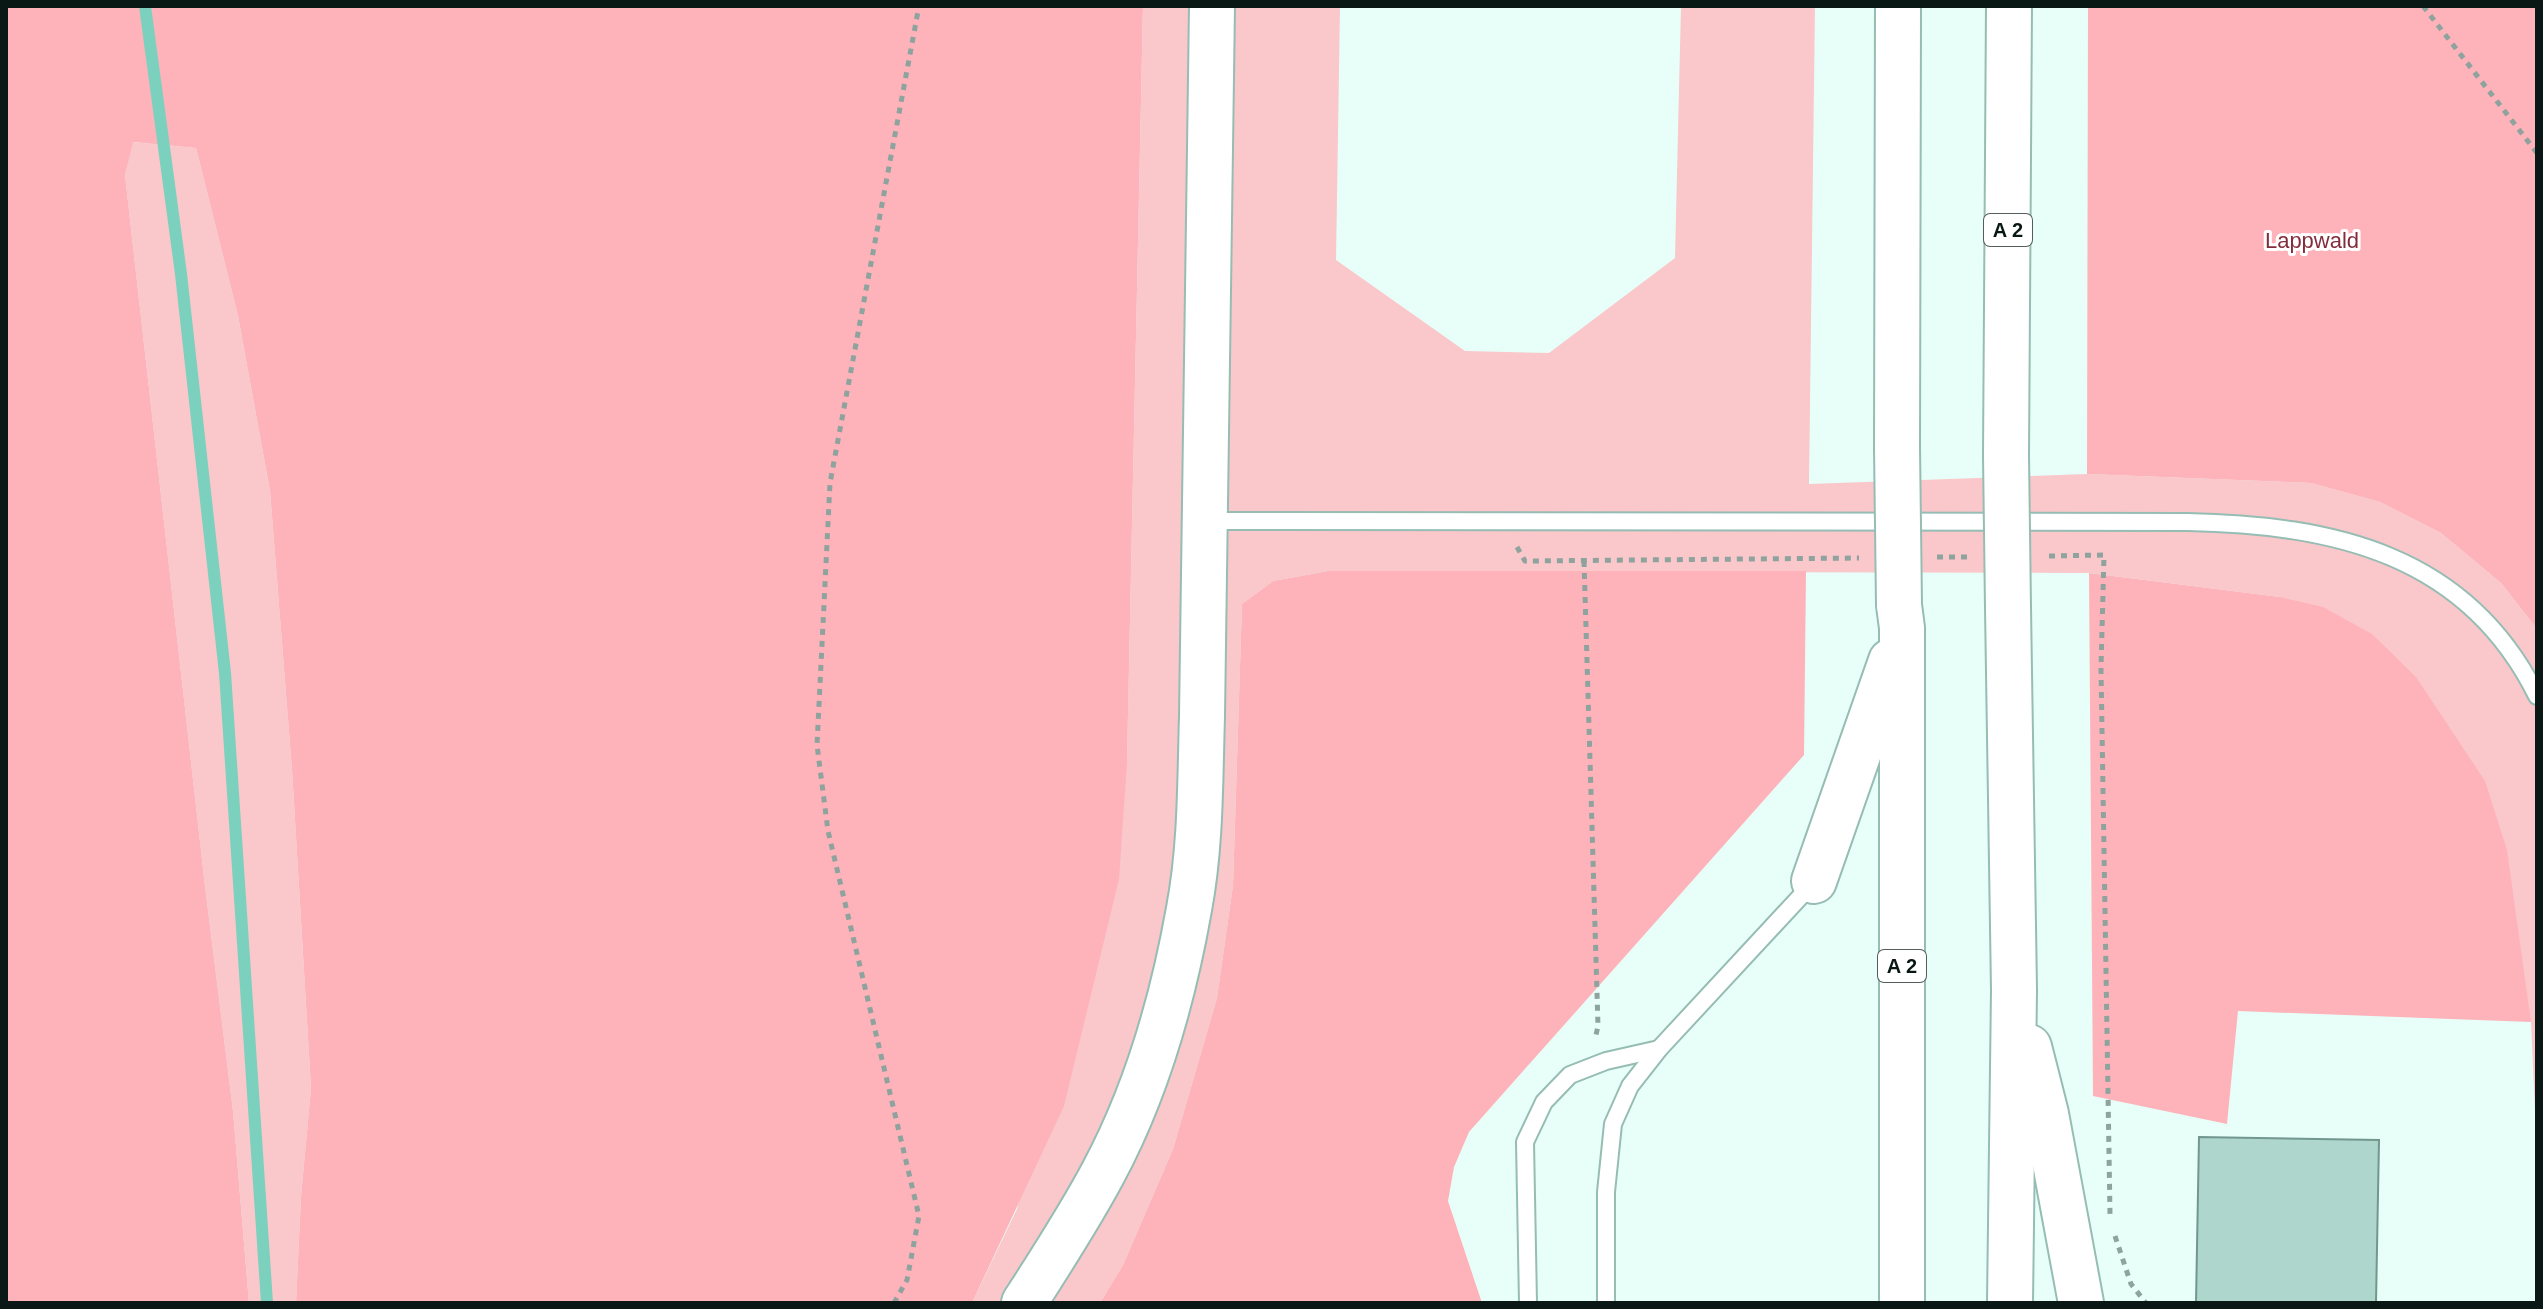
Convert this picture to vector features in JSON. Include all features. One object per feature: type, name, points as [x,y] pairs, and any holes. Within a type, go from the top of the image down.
[{"type":"highway","points":[[1024,1303],[1104,1172],[1132,1107],[1155,1046],[1190,907],[1199,815],[1212,6]]},
{"type":"highway","name":"A 2","points":[[1898,6],[1902,1303]]},
{"type":"highway","name":"A 2","points":[[2009,6],[2006,455],[2014,990],[2010,1303]]},
{"type":"highway","points":[[1814,881],[1901,617]]},
{"type":"highway","points":[[2014,990],[2046,1114],[2081,1303]]},
{"type":"lane","points":[[1205,521],[2174,522],[2233,523],[2292,529],[2388,554],[2444,586],[2486,623],[2510,652],[2537,696]]},
{"type":"lane","points":[[1606,1303],[1606,1192],[1613,1124],[1630,1086],[1659,1049],[1814,881]]},
{"type":"lane","points":[[1528,1303],[1525,1142],[1544,1102],[1570,1075],[1606,1061],[1659,1049]]},
{"type":"path","points":[[894,1303],[907,1280],[919,1216],[828,831],[817,745],[830,483],[919,6]]},
{"type":"path","points":[[2423,6],[2537,153]]},
{"type":"path","points":[[1502,522],[1525,561],[1868,558]]},
{"type":"path","points":[[2041,556],[2104,555],[2101,668],[2110,1216]]},
{"type":"path","points":[[1931,557],[1978,557]]},
{"type":"path","points":[[1584,561],[1598,1026],[1591,1067]]},
{"type":"path","points":[[2113,1228],[2131,1284],[2146,1303]]},
{"type":"shaded area","points":[[1143,6],[1340,6],[1336,260],[1465,351],[1549,353],[1675,258],[1681,6],[1815,6],[1809,484],[2087,474],[2311,483],[2380,502],[2441,533],[2501,583],[2537,629],[2537,1154],[2531,1022],[2280,597],[2089,573],[1328,571],[1273,581],[1242,604],[1233,885],[1217,998],[1173,1149],[1123,1265],[1100,1303],[972,1303],[1017,1209],[1127,762]]},
{"type":"shaded area","points":[[132,142],[196,148],[238,316],[270,491],[292,770],[311,1088],[301,1196],[296,1303],[249,1303],[233,1111],[125,175]]},
{"type":"green space","points":[[6,6],[1143,6],[1127,762],[1119,879],[1064,1106],[972,1303],[296,1303],[301,1196],[311,1088],[292,770],[270,491],[238,316],[196,148],[133,142],[125,175],[233,1111],[249,1303],[6,1303]]},
{"type":"green space","name":"Lappwald","points":[[2088,6],[2537,6],[2537,629],[2501,583],[2441,533],[2380,502],[2311,483],[2087,474]]},
{"type":"green space","points":[[1328,571],[1806,571],[1804,755],[1469,1132],[1454,1167],[1448,1201],[1482,1303],[1100,1303],[1123,1265],[1173,1149],[1217,998],[1233,885],[1242,604],[1273,581]]},
{"type":"green space","points":[[2089,573],[2280,597],[2323,607],[2372,634],[2416,677],[2485,781],[2507,850],[2531,1022],[2238,1011],[2227,1124],[2093,1096]]},
{"type":"building","points":[[2199,1137],[2379,1140],[2376,1303],[2196,1303]]},
{"type":"waterway","points":[[145,6],[181,274],[225,673],[267,1303]]}]
